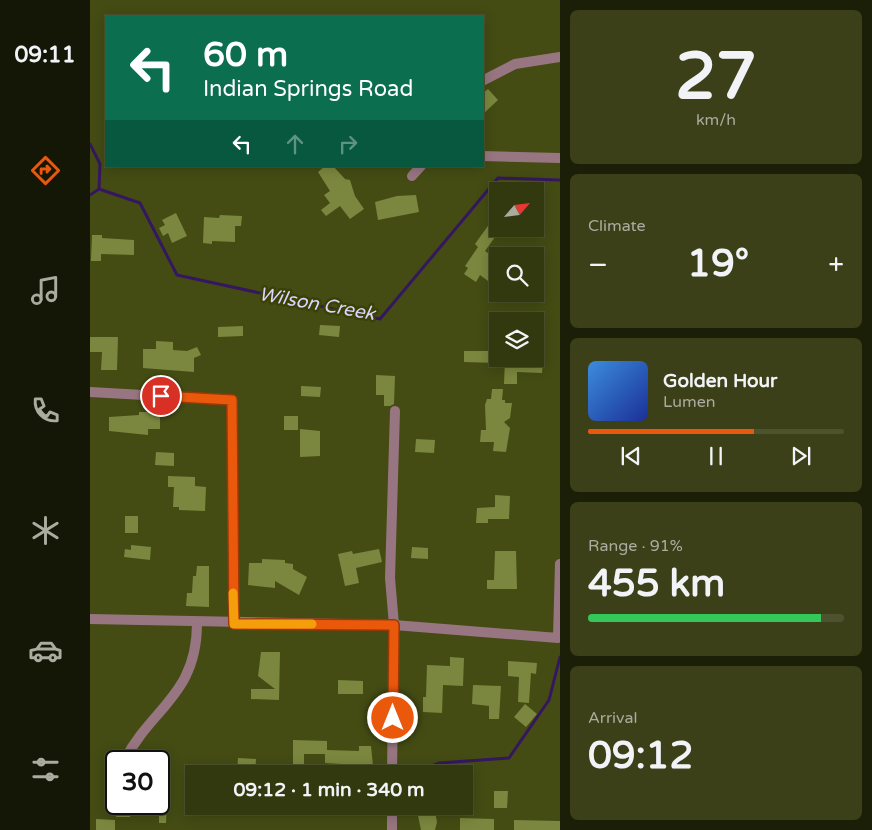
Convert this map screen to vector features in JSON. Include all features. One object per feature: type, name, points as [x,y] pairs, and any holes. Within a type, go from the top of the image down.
[{"type":"street","points":[[484,80],[515,64],[560,57]]},
{"type":"street","points":[[484,156],[560,158]]},
{"type":"street","points":[[412,176],[420,167]]},
{"type":"street","points":[[90,392],[232,400],[234,624]]},
{"type":"street","points":[[392,765],[394,625],[390,578],[395,411]]},
{"type":"street","points":[[90,620],[234,624],[394,625],[559,639],[560,564]]},
{"type":"street","points":[[132,750],[186,678],[197,642],[197,623]]},
{"type":"street","points":[[392,815],[392,830]]},
{"type":"building","points":[[488,89],[498,100],[484,113],[484,92]]},
{"type":"building","points":[[324,167],[334,167],[345,179],[350,180],[355,196],[364,209],[350,219],[340,206],[326,216],[321,210],[330,203],[324,195],[330,191],[318,172]]},
{"type":"building","points":[[416,195],[419,212],[378,220],[375,202],[397,196]]},
{"type":"building","points":[[176,213],[187,236],[172,243],[168,233],[163,236],[159,228],[165,225],[162,220]]},
{"type":"building","points":[[220,215],[242,216],[241,226],[235,226],[235,242],[212,241],[212,244],[203,243],[204,217],[219,218]]},
{"type":"building","points":[[489,224],[489,238],[494,238],[485,251],[489,254],[489,282],[480,275],[476,282],[464,274],[468,268],[465,266],[478,247],[475,244]]},
{"type":"building","points":[[92,235],[102,235],[102,238],[134,240],[134,255],[101,254],[101,261],[91,261]]},
{"type":"building","points":[[320,325],[340,326],[339,337],[319,335]]},
{"type":"building","points":[[243,326],[243,336],[218,337],[218,327]]},
{"type":"building","points":[[90,337],[118,337],[117,370],[101,370],[102,352],[90,352]]},
{"type":"building","points":[[156,341],[173,342],[173,350],[187,351],[197,347],[201,355],[194,358],[194,372],[143,368],[143,349],[156,349]]},
{"type":"building","points":[[464,351],[489,351],[489,363],[464,362]]},
{"type":"building","points":[[505,367],[542,367],[542,373],[517,372],[517,384],[504,384]]},
{"type":"building","points":[[376,375],[395,376],[394,404],[384,406],[384,395],[376,395]]},
{"type":"building","points":[[301,386],[321,387],[320,397],[301,396]]},
{"type":"building","points":[[492,389],[503,389],[502,400],[505,400],[505,403],[512,403],[510,418],[504,422],[510,428],[506,452],[493,451],[494,442],[480,442],[481,430],[486,430],[485,405],[487,399],[491,399]]},
{"type":"building","points":[[139,412],[160,412],[160,429],[148,429],[148,435],[109,431],[109,417],[139,415]]},
{"type":"building","points":[[284,416],[298,416],[298,430],[284,430]]},
{"type":"building","points":[[300,429],[320,431],[320,456],[300,457]]},
{"type":"building","points":[[416,439],[435,440],[434,453],[415,452]]},
{"type":"building","points":[[156,452],[174,453],[174,466],[155,465]]},
{"type":"building","points":[[168,476],[195,477],[195,486],[206,487],[205,511],[179,510],[179,507],[173,507],[174,487],[168,487]]},
{"type":"building","points":[[495,495],[510,496],[509,519],[488,519],[488,523],[476,523],[477,508],[495,507]]},
{"type":"building","points":[[125,516],[138,516],[138,533],[125,533]]},
{"type":"building","points":[[131,545],[151,547],[150,560],[124,557],[125,549],[131,550]]},
{"type":"building","points":[[412,547],[428,548],[428,559],[411,558]]},
{"type":"building","points":[[379,549],[382,562],[356,568],[359,583],[345,586],[338,554],[352,551],[353,554]]},
{"type":"building","points":[[495,551],[516,551],[517,589],[487,589],[487,580],[494,580]]},
{"type":"building","points":[[262,559],[285,560],[285,563],[293,564],[293,569],[307,577],[299,595],[275,581],[275,588],[248,585],[249,563],[262,563]]},
{"type":"building","points":[[197,566],[209,566],[209,607],[186,606],[187,593],[192,593],[193,576],[196,576]]},
{"type":"building","points":[[261,652],[280,652],[279,700],[251,699],[251,689],[275,689],[258,676]]},
{"type":"building","points":[[450,657],[464,658],[463,686],[443,685],[442,713],[423,712],[423,697],[426,697],[427,665],[450,666]]},
{"type":"building","points":[[508,661],[537,663],[536,674],[531,673],[529,703],[518,702],[519,677],[508,676]]},
{"type":"building","points":[[338,680],[363,681],[363,694],[338,694]]},
{"type":"building","points":[[473,685],[501,686],[499,719],[489,719],[489,706],[472,704]]},
{"type":"building","points":[[525,704],[537,714],[526,727],[514,717]]},
{"type":"building","points":[[293,740],[327,741],[327,750],[359,751],[359,746],[371,746],[373,765],[325,763],[325,754],[304,754],[304,765],[293,765]]},
{"type":"building","points":[[238,758],[256,759],[256,765],[238,765]]},
{"type":"building","points":[[494,791],[508,791],[507,808],[494,808]]},
{"type":"building","points":[[116,815],[130,815],[130,817],[116,817]]},
{"type":"building","points":[[153,815],[166,815],[166,823],[159,823],[159,816]]},
{"type":"building","points":[[418,815],[436,815],[437,822],[435,830],[421,830]]},
{"type":"building","points":[[460,818],[494,819],[494,830],[460,830]]},
{"type":"building","points":[[96,819],[115,820],[115,830],[96,830]]},
{"type":"building","points":[[514,820],[560,821],[560,830],[514,830]]},
{"type":"waterway","points":[[90,144],[100,164],[99,189]]},
{"type":"waterway","name":"Wilson Creek","points":[[90,195],[99,189],[140,203],[177,275],[380,319],[498,178],[560,180]]},
{"type":"waterway","points":[[434,765],[439,763],[509,758],[549,700],[560,657]]},
{"type":"slow traffic","points":[[233,593],[234,624],[312,624]]},
{"type":"route","points":[[161,396],[232,400],[234,624],[394,625],[393,718]]}]
